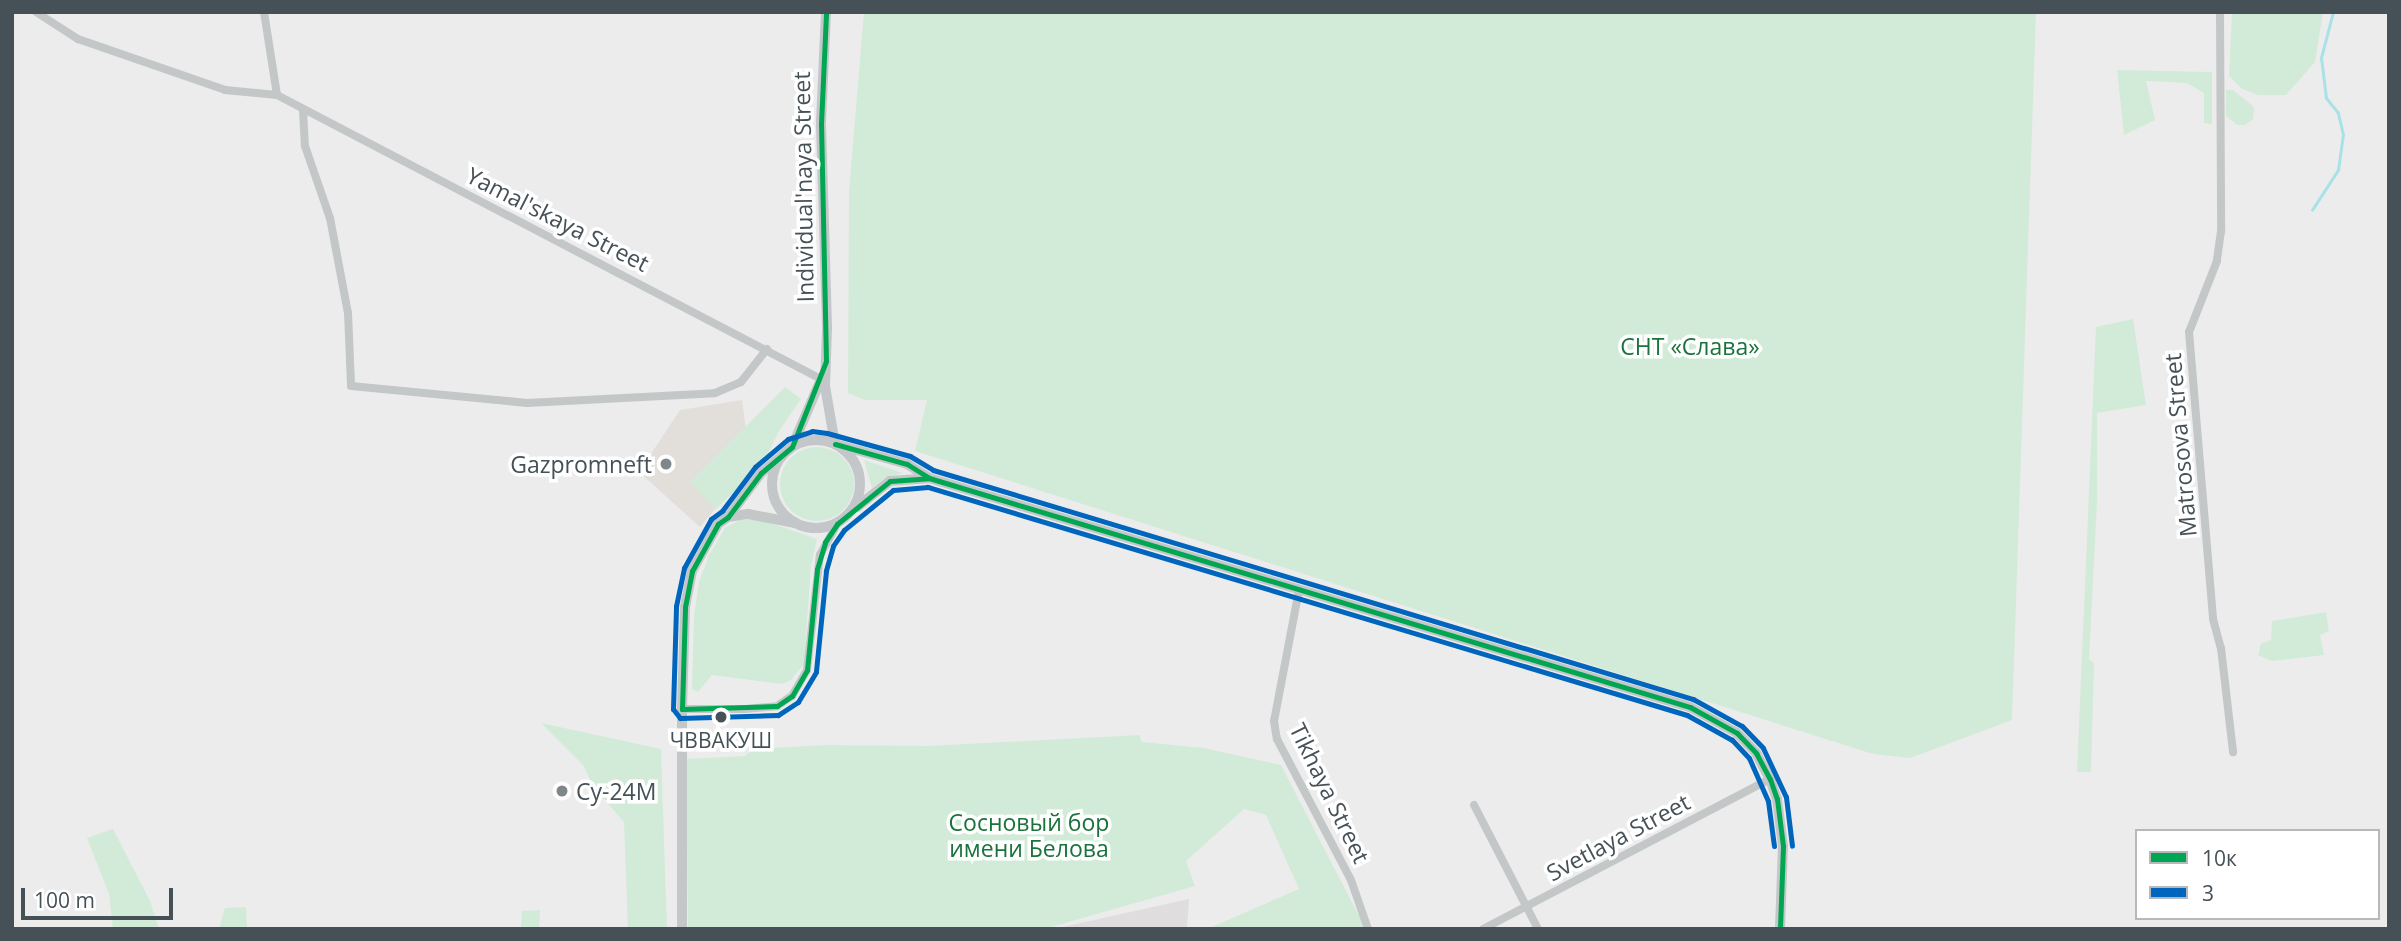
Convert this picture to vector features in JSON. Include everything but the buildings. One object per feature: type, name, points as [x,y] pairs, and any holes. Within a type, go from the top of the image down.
[{"type":"main road","name":"Individual'naya Street","points":[[826,12],[821,124],[826,396],[835,444]]},
{"type":"main road","name":"Individual'naya Street","points":[[792,447],[826,361]]},
{"type":"main road","points":[[929,478],[890,481],[837,524],[816,528],[795,523],[777,505],[772,481],[781,457],[792,447],[813,440],[835,444],[907,464],[929,478],[1690,707],[1737,733],[1756,753],[1770,779],[1777,799],[1783,846],[1780,929]]},
{"type":"main road","points":[[835,444],[846,451],[860,474],[858,499],[852,511]]},
{"type":"street","name":"Yamal'skaya Street","points":[[36,12],[78,39],[225,90],[277,95],[821,379]]},
{"type":"street","points":[[264,12],[277,95]]},
{"type":"street","name":"Matrosova Street","points":[[2220,12],[2221,231],[2217,261],[2189,332],[2213,619],[2221,648],[2233,752]]},
{"type":"street","points":[[303,110],[305,146],[330,218],[348,313],[351,386],[527,403],[715,393],[741,382],[767,349]]},
{"type":"street","points":[[682,929],[681,734],[685,607],[692,571],[718,524],[728,517],[753,483],[781,457]]},
{"type":"street","points":[[728,517],[748,514],[795,523]]},
{"type":"street","points":[[682,709],[777,706],[792,696],[807,670],[820,555],[837,524]]},
{"type":"street","name":"Tikhaya Street","points":[[1299,590],[1274,721],[1275,730],[1351,880],[1368,929]]},
{"type":"street","name":"Svetlaya Street","points":[[1483,929],[1770,779]]},
{"type":"street","points":[[1474,805],[1538,929]]},
{"type":"shaded area","points":[[742,400],[751,466],[700,527],[639,472],[680,410]]},
{"type":"shaded area","points":[[1189,899],[1187,929],[1061,929],[1067,926]]},
{"type":"green space","name":"СНТ «Слава»","points":[[864,12],[2036,12],[2012,720],[1910,758],[1873,754],[915,451],[927,400],[865,400],[848,393],[849,191]]},
{"type":"green space","points":[[2232,12],[2323,12],[2315,62],[2286,95],[2258,95],[2242,89],[2229,76]]},
{"type":"green space","points":[[2117,70],[2212,72],[2212,124],[2204,123],[2204,93],[2187,83],[2146,81],[2155,120],[2124,135]]},
{"type":"green space","points":[[2226,90],[2233,90],[2254,107],[2253,119],[2245,125],[2237,125],[2226,116]]},
{"type":"green space","points":[[2133,319],[2146,405],[2097,413],[2097,502],[2089,659],[2094,663],[2091,772],[2077,772],[2096,327]]},
{"type":"green space","points":[[785,387],[801,399],[779,431],[764,462],[716,509],[690,482]]},
{"type":"green space","points":[[817,447],[838,453],[848,463],[854,484],[848,505],[838,515],[817,521],[796,515],[786,505],[780,484],[786,463],[796,453]]},
{"type":"green space","points":[[864,460],[903,473],[884,479],[872,488]]},
{"type":"green space","points":[[741,519],[765,521],[817,539],[811,566],[804,664],[791,680],[782,684],[712,675],[698,692],[692,689],[694,616],[699,582],[709,555],[725,528]]},
{"type":"green space","points":[[2326,612],[2329,631],[2320,635],[2324,655],[2272,661],[2258,655],[2261,644],[2271,640],[2272,621]]},
{"type":"green space","points":[[541,723],[661,749],[667,929],[628,929],[624,822],[594,788],[583,765]]},
{"type":"green space","name":"Сосновый бор имени Белова","points":[[1139,735],[1142,742],[1204,748],[1281,765],[1361,920],[1362,929],[1207,929],[1299,889],[1266,815],[1244,809],[1186,861],[1195,886],[1044,929],[688,929],[686,759],[745,756],[753,749],[828,745],[928,746]]},
{"type":"green space","points":[[113,829],[150,901],[159,929],[113,929],[109,894],[87,838]]},
{"type":"green space","points":[[246,907],[247,929],[219,929],[225,908]]},
{"type":"green space","points":[[540,910],[539,929],[521,929],[522,911]]},
{"type":"waterway","points":[[2312,210],[2338,170],[2343,135],[2338,113],[2326,98],[2321,58],[2333,12]]},
{"type":"transit line","name":"10к","points":[[682,709],[685,607],[692,571],[718,524],[728,517],[761,473],[792,447],[826,361],[821,124],[826,12]]},
{"type":"transit line","name":"3","points":[[1774,846],[1768,801],[1749,758],[1732,740],[1687,715],[928,487],[893,490],[844,530],[833,546],[826,571],[816,672],[798,702],[778,715],[680,718],[673,709],[676,606],[684,568],[711,519],[722,511],[755,467],[788,439],[812,431],[827,433],[910,456],[933,470],[1693,699],[1742,726],[1763,748],[1786,797],[1792,846]]},
{"type":"transit line","name":"10к","points":[[835,444],[907,464],[928,477]]},
{"type":"transit line","name":"10к","points":[[682,709],[777,706],[792,696],[807,670],[817,569],[825,542],[837,524],[890,481],[929,478],[1690,707],[1737,733],[1756,753],[1770,779],[1777,799],[1783,846],[1780,929]]},
{"type":"place","name":"Gazpromneft","points":[[666,464]]},
{"type":"place","name":"ЧВВАКУШ","points":[[721,717]]},
{"type":"place","name":"Су-24М","points":[[562,791]]}]
